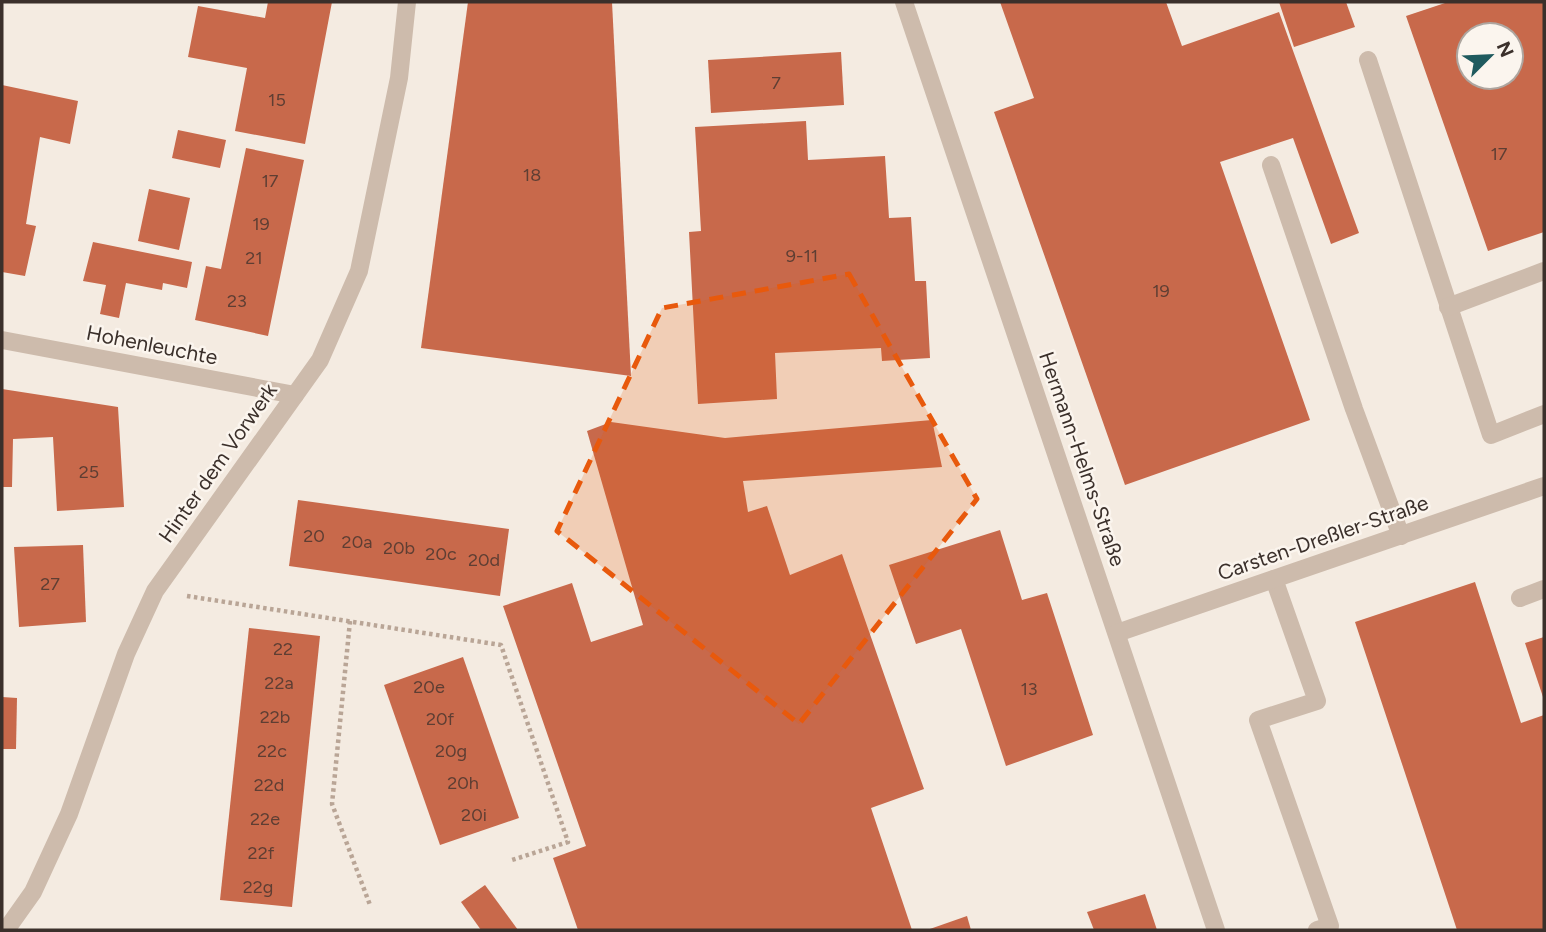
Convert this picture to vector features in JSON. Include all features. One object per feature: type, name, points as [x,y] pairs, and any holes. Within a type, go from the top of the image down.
[{"type":"street","name":"Hinter dem Vorwerk","points":[[6,930],[33,892],[69,814],[122,666],[155,591],[320,360],[359,271],[399,78],[407,2]]},
{"type":"street","name":"Hermann-Helms-Straße","points":[[904,2],[1216,930]]},
{"type":"street","points":[[1368,60],[1491,435],[1544,414]]},
{"type":"street","points":[[1271,165],[1354,409],[1401,536]]},
{"type":"street","points":[[1448,306],[1544,271]]},
{"type":"street","name":"Hohenleuchte","points":[[2,340],[295,395]]},
{"type":"street","name":"Carsten-Dreßler-Straße","points":[[1117,634],[1544,486]]},
{"type":"street","points":[[1274,579],[1317,701],[1258,720],[1330,926],[1317,930]]},
{"type":"street","points":[[1520,598],[1544,589]]},
{"type":"path","points":[[155,591],[501,645],[568,842],[509,861]]},
{"type":"path","points":[[350,621],[332,804],[370,905]]},
{"type":"highlighted area","points":[[849,274],[977,499],[799,724],[557,531],[662,308]]},
{"type":"building","points":[[268,2],[332,2],[305,144],[235,131],[247,68],[188,57],[198,6],[265,18]]},
{"type":"building","points":[[468,2],[612,2],[631,376],[421,348]]},
{"type":"building","points":[[1000,2],[1166,2],[1182,46],[1279,12],[1359,233],[1331,244],[1293,138],[1220,162],[1310,420],[1125,485],[994,112],[1034,98]]},
{"type":"building","points":[[1279,2],[1346,2],[1355,27],[1294,47]]},
{"type":"building","points":[[1448,2],[1544,2],[1544,232],[1488,251],[1406,16]]},
{"type":"building","points":[[841,52],[844,105],[711,113],[708,60]]},
{"type":"building","points":[[2,85],[78,101],[70,144],[40,137],[26,224],[36,226],[25,276],[2,272]]},
{"type":"building","points":[[806,121],[808,160],[885,156],[889,218],[911,217],[915,281],[926,281],[930,358],[882,361],[881,348],[775,353],[777,399],[698,404],[689,232],[701,231],[695,127]]},
{"type":"building","points":[[178,130],[226,140],[220,168],[172,158]]},
{"type":"building","points":[[246,148],[304,160],[268,336],[195,320],[206,266],[221,269]]},
{"type":"building","points":[[149,189],[190,198],[179,250],[138,241]]},
{"type":"building","points":[[93,242],[192,262],[187,288],[163,283],[162,290],[126,283],[119,318],[100,314],[106,285],[83,281]]},
{"type":"building","points":[[2,389],[118,407],[124,507],[57,511],[53,437],[13,439],[12,487],[2,487]]},
{"type":"building","points":[[932,420],[942,467],[743,481],[748,512],[767,506],[790,575],[842,554],[924,789],[871,808],[912,930],[578,930],[553,858],[586,846],[503,606],[572,583],[591,642],[643,625],[587,431],[611,422],[725,438]]},
{"type":"building","points":[[298,500],[509,529],[500,596],[289,566]]},
{"type":"building","points":[[1000,530],[1022,600],[1047,593],[1093,735],[1006,766],[961,629],[916,644],[889,565]]},
{"type":"building","points":[[83,545],[86,622],[19,627],[14,547]]},
{"type":"building","points":[[1475,582],[1521,723],[1544,715],[1544,930],[1457,930],[1355,622]]},
{"type":"building","points":[[249,628],[320,636],[292,907],[220,900]]},
{"type":"building","points":[[1544,637],[1544,700],[1525,643]]},
{"type":"building","points":[[463,657],[519,818],[440,845],[384,685]]},
{"type":"building","points":[[2,697],[17,698],[16,749],[2,749]]},
{"type":"building","points":[[485,885],[518,930],[481,930],[461,902]]},
{"type":"building","points":[[1145,894],[1157,930],[1094,930],[1087,912]]},
{"type":"building","points":[[967,916],[971,930],[927,930]]}]
